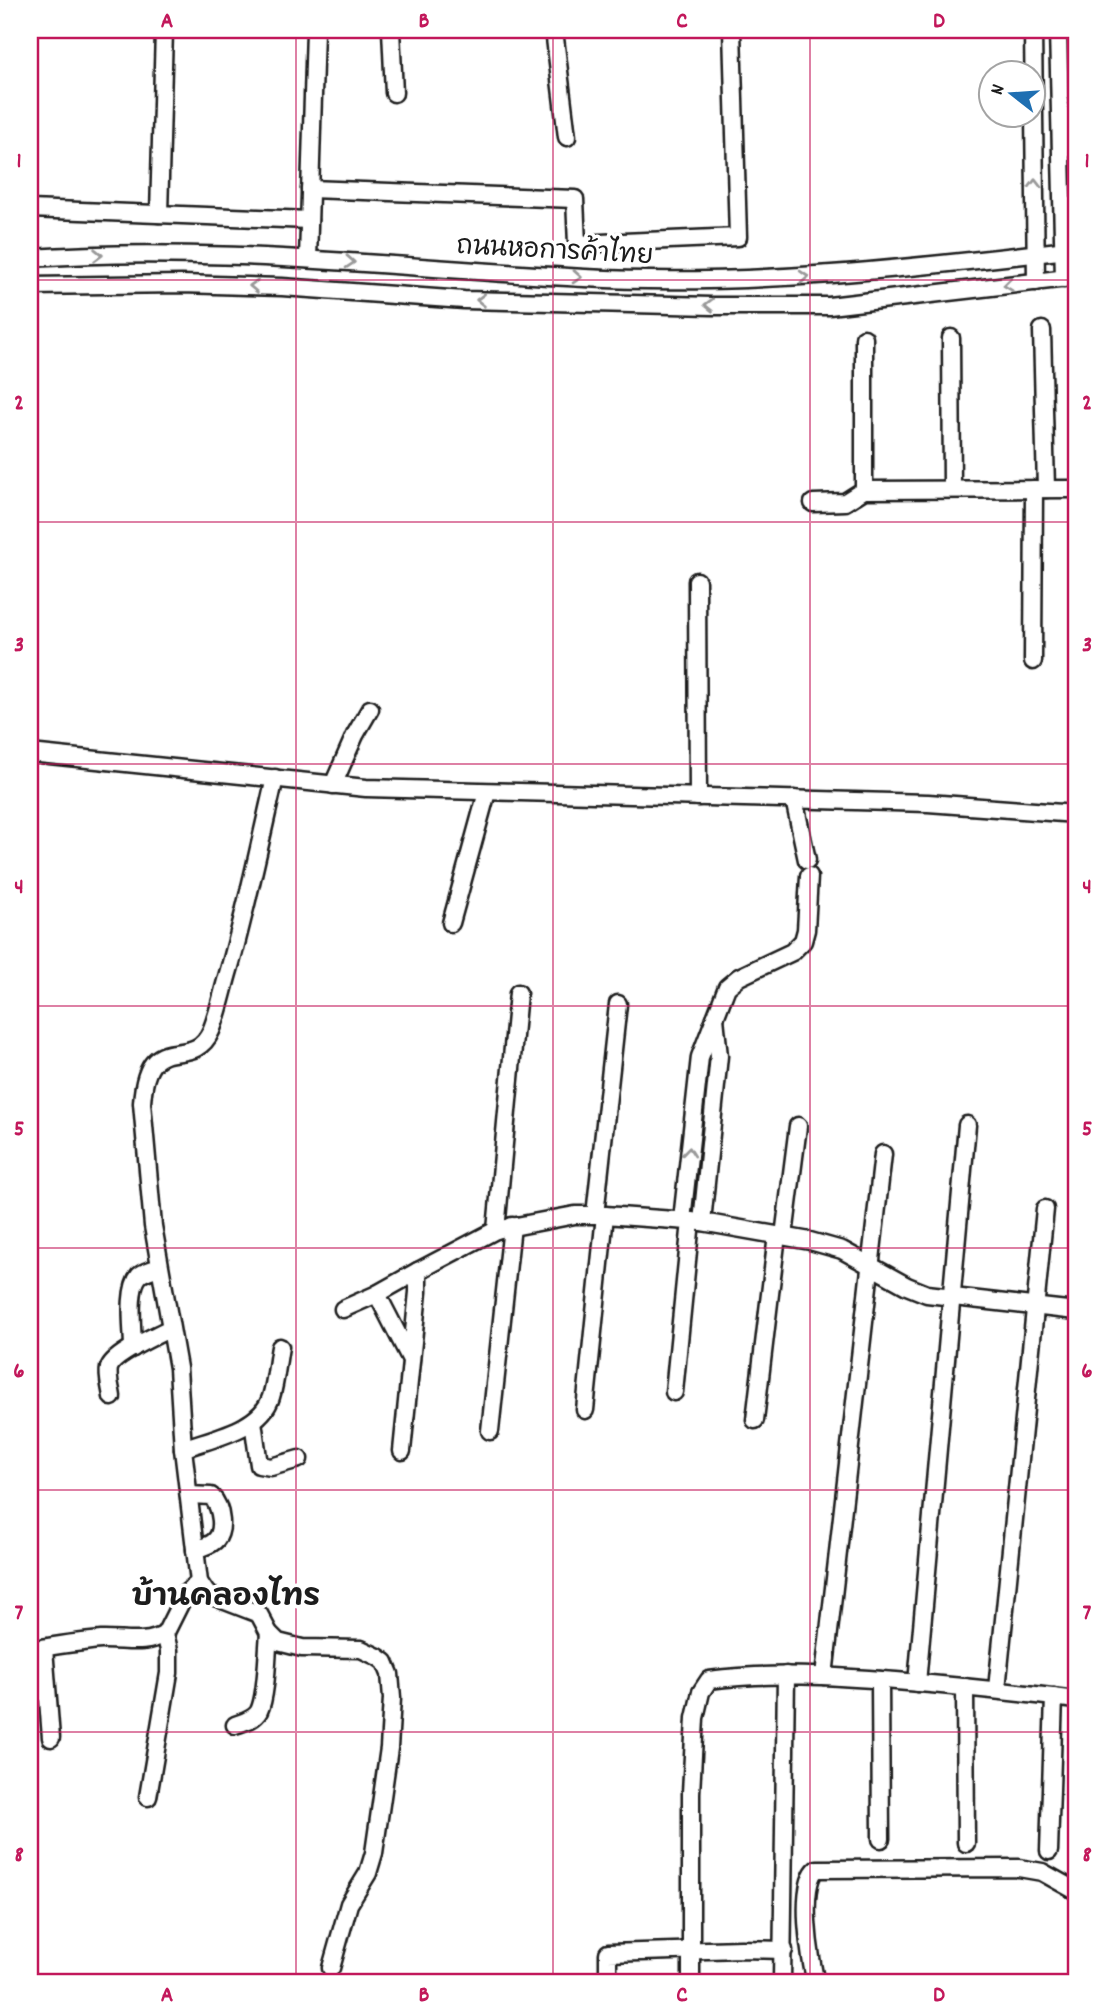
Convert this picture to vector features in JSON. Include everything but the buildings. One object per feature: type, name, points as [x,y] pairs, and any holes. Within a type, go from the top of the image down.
[{"type":"street","points":[[159,214],[164,30]]},
{"type":"street","points":[[308,259],[315,30]]},
{"type":"street","points":[[391,30],[394,93]]},
{"type":"street","points":[[554,30],[567,137]]},
{"type":"street","points":[[310,189],[575,198],[577,244],[738,237],[732,30]]},
{"type":"street","points":[[1033,30],[1033,60]]},
{"type":"street","points":[[1058,30],[1060,116],[1070,278]]},
{"type":"street","points":[[1046,117],[1060,116]]},
{"type":"street","points":[[1034,130],[1036,282]]},
{"type":"street","points":[[30,209],[309,220]]},
{"type":"street","name":"ถนนหอการค้าไทย","points":[[30,258],[81,254],[308,259],[586,278],[714,279],[816,276],[903,269],[1069,250]]},
{"type":"street","name":"ถนนหอการค้าไทย","points":[[30,286],[177,284],[282,287],[464,300],[829,306],[1070,278]]},
{"type":"street","points":[[1033,661],[1040,489],[1042,330]]},
{"type":"street","points":[[864,338],[864,490]]},
{"type":"street","points":[[951,338],[952,489]]},
{"type":"street","points":[[813,502],[845,502],[864,490],[1076,489]]},
{"type":"street","points":[[697,582],[698,797]]},
{"type":"street","points":[[333,785],[355,735],[370,709]]},
{"type":"street","points":[[30,753],[366,788],[928,803],[1076,814]]},
{"type":"street","points":[[275,778],[239,932],[212,1028],[202,1045],[157,1059],[148,1068],[142,1103],[159,1267],[178,1368],[183,1448],[199,1582],[207,1594],[259,1614],[269,1633],[278,1642],[295,1647],[345,1648],[371,1652],[385,1662],[390,1674],[392,1698],[389,1748],[374,1853],[368,1873],[349,1904],[331,1968]]},
{"type":"street","points":[[451,923],[487,792]]},
{"type":"street","points":[[674,1392],[691,1221],[694,1105],[700,1057],[727,987],[739,977],[792,952],[803,941],[806,930],[808,868],[794,799]]},
{"type":"street","points":[[490,1431],[518,993]]},
{"type":"street","points":[[585,1410],[618,1004]]},
{"type":"street","points":[[691,1221],[714,1106],[719,1056],[715,1018]]},
{"type":"street","points":[[694,1105],[714,1106]]},
{"type":"street","points":[[917,1683],[967,1125]]},
{"type":"street","points":[[755,1420],[799,1126]]},
{"type":"street","points":[[824,1676],[883,1154]]},
{"type":"street","points":[[997,1689],[1045,1209]]},
{"type":"street","points":[[343,1309],[504,1228],[600,1215],[691,1221],[781,1236],[842,1250],[927,1294],[1076,1311]]},
{"type":"street","points":[[133,1348],[134,1286],[143,1273],[159,1267]]},
{"type":"street","points":[[402,1451],[418,1271]]},
{"type":"street","points":[[377,1294],[411,1360]]},
{"type":"street","points":[[112,1397],[108,1371],[110,1365],[133,1348],[170,1328]]},
{"type":"street","points":[[183,1448],[232,1431],[253,1421],[265,1409],[271,1398],[280,1347]]},
{"type":"street","points":[[253,1421],[259,1465],[271,1467],[299,1460]]},
{"type":"street","points":[[188,1495],[211,1496],[217,1502],[221,1525],[219,1537],[213,1543],[195,1549]]},
{"type":"street","points":[[51,1738],[37,1649],[103,1640],[156,1639],[165,1634],[185,1594],[199,1582]]},
{"type":"street","points":[[235,1725],[252,1718],[258,1712],[269,1633]]},
{"type":"street","points":[[148,1797],[169,1673],[169,1650],[165,1634]]},
{"type":"street","points":[[782,1982],[786,1675]]},
{"type":"street","points":[[691,1982],[691,1793],[695,1718],[701,1692],[709,1679],[824,1676],[997,1689],[1076,1700]]},
{"type":"street","points":[[880,1680],[881,1839]]},
{"type":"street","points":[[965,1687],[966,1843]]},
{"type":"street","points":[[1049,1851],[1054,1697]]},
{"type":"street","points":[[816,1982],[810,1962],[808,1882],[817,1869],[1019,1868],[1042,1872],[1076,1891]]},
{"type":"street","points":[[608,1982],[608,1953],[784,1950]]},
{"type":"district","name":"บ้านคลองไทร","points":[[226,1595]]}]
